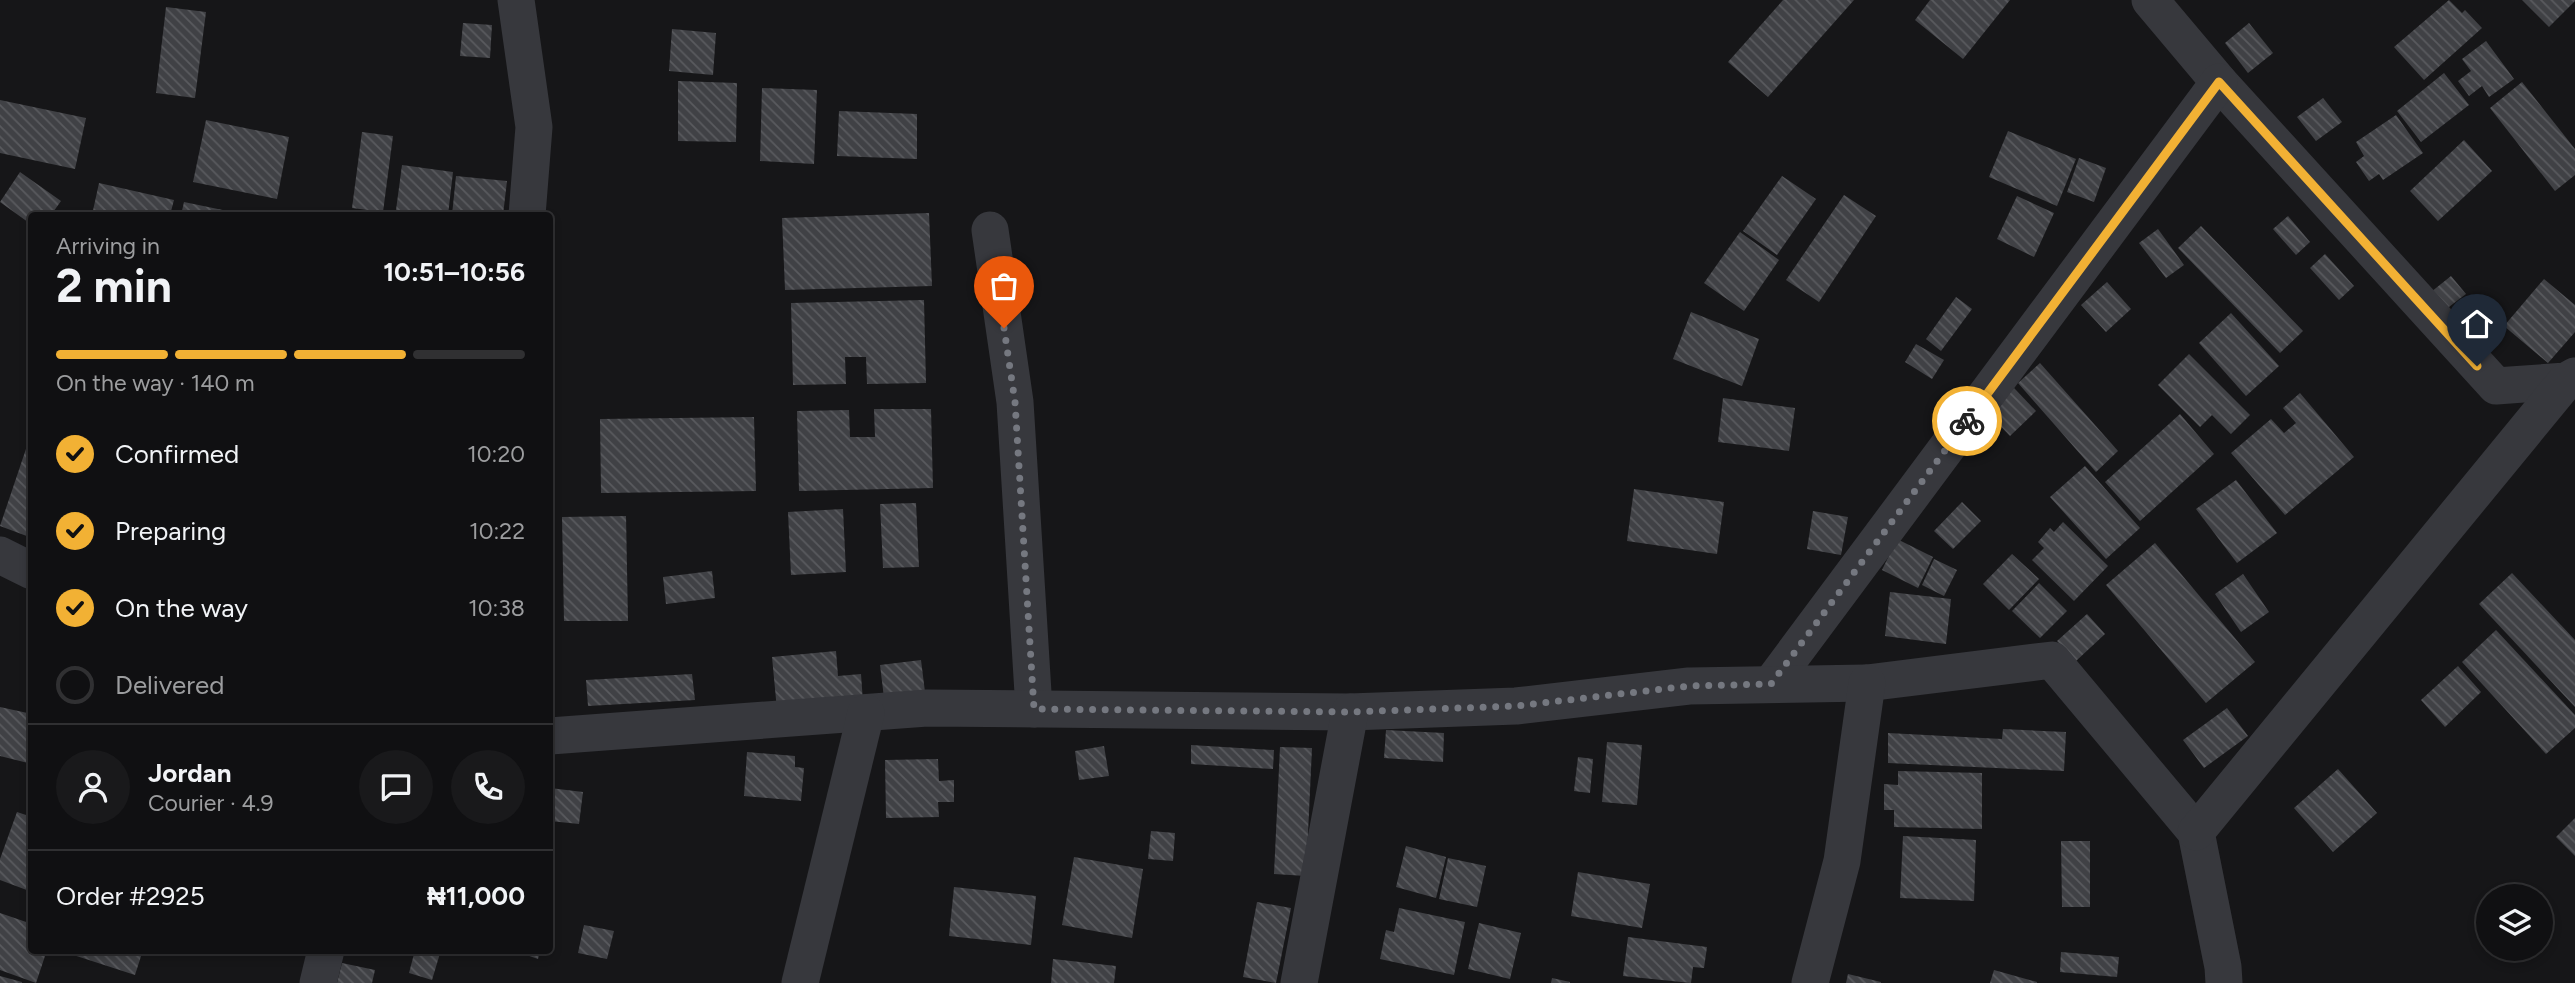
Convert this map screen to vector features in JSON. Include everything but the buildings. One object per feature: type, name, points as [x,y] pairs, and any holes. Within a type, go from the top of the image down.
[{"type":"street","points":[[516,0],[534,127],[527,212]]},
{"type":"street","points":[[2150,0],[2219,82],[2496,386],[2570,379]]},
{"type":"street","points":[[1771,684],[2219,82]]},
{"type":"street","points":[[990,230],[1015,402],[1034,709]]},
{"type":"street","points":[[2196,832],[2570,379]]},
{"type":"street","points":[[0,555],[28,569]]},
{"type":"street","points":[[553,737],[927,708],[1350,712],[1516,706],[1689,686],[1867,683],[2052,660],[2196,832],[2224,983]]},
{"type":"street","points":[[1810,983],[1842,861],[1867,683]]},
{"type":"street","points":[[1298,983],[1350,712]]},
{"type":"street","points":[[800,983],[866,713]]},
{"type":"street","points":[[318,983],[325,954]]},
{"type":"way so far","points":[[1004,328],[1015,402],[1034,709],[1350,712],[1516,706],[1689,686],[1771,684],[1967,421]]},
{"type":"route","points":[[1967,421],[2219,82],[2477,366]]}]
